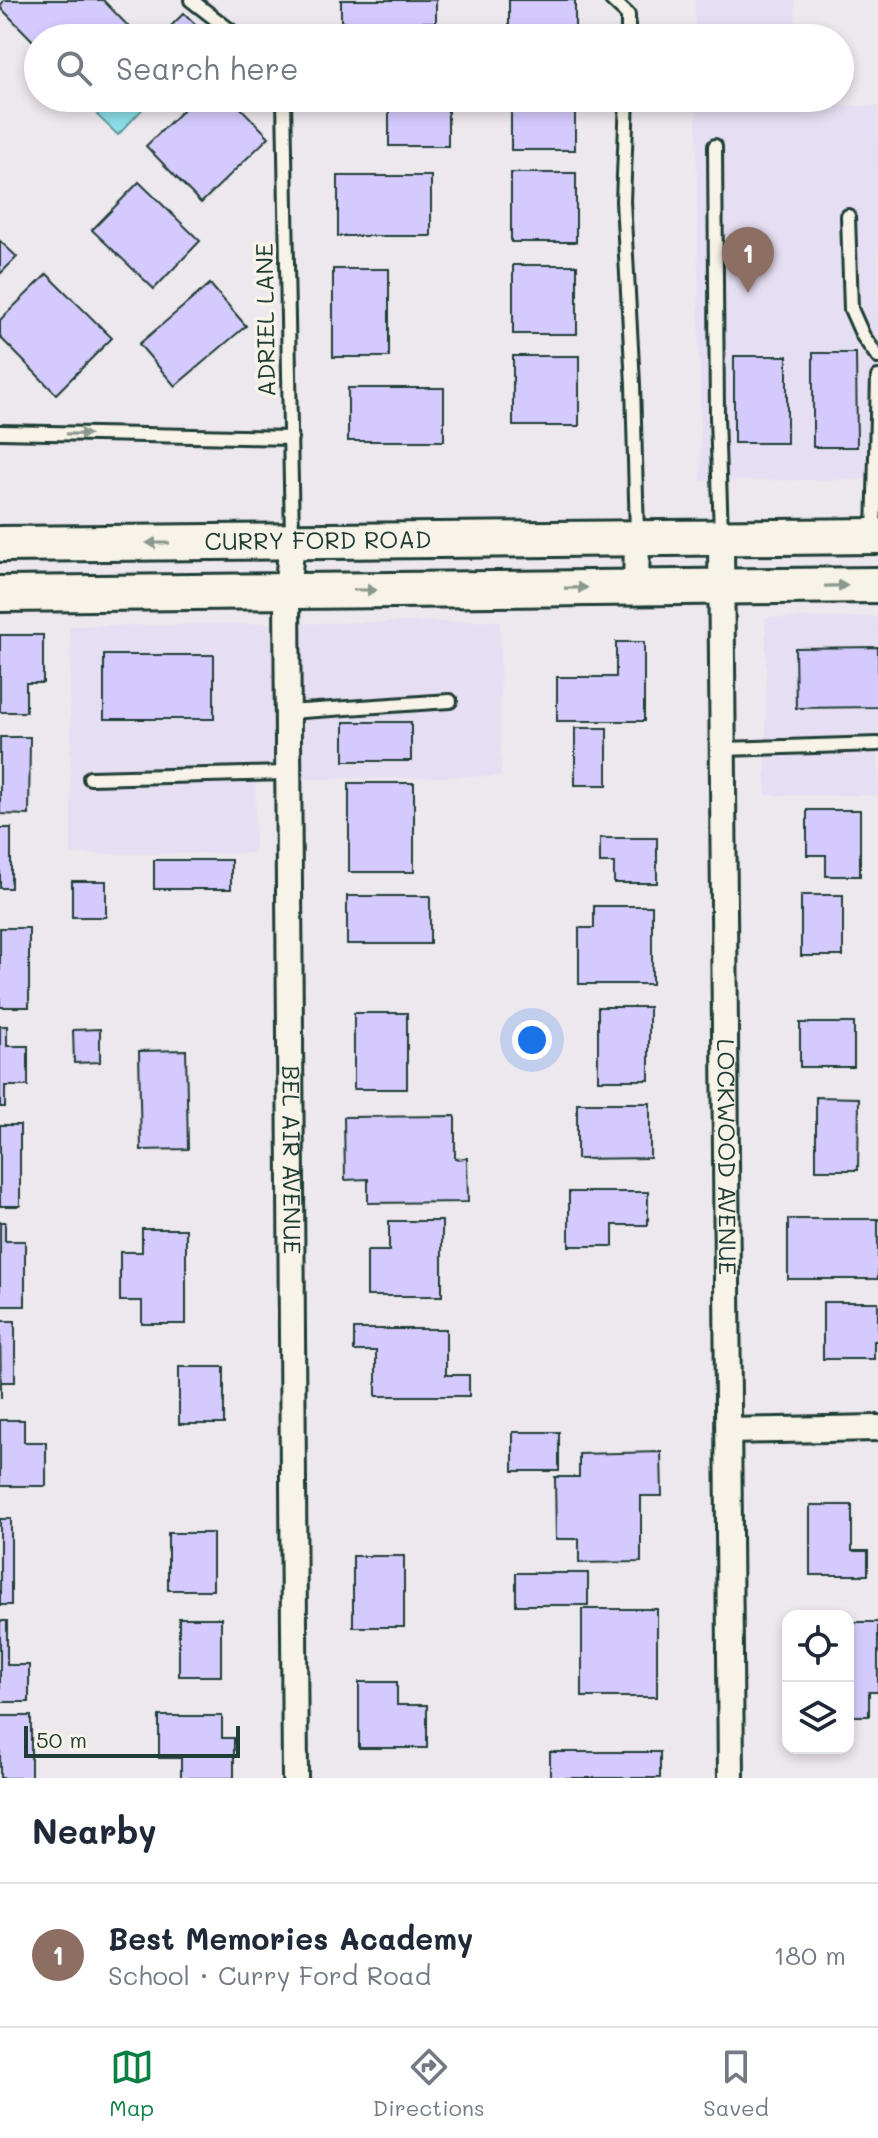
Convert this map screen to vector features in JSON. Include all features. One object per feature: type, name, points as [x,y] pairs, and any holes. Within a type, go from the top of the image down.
[{"type":"main road","name":"CURRY FORD ROAD","points":[[0,544],[876,536]]},
{"type":"main road","name":"CURRY FORD ROAD","points":[[0,594],[878,585]]},
{"type":"street","name":"LOCKWOOD AVENUE","points":[[721,537],[731,1778]]},
{"type":"street","points":[[636,588],[637,538]]},
{"type":"street","name":"BEL AIR AVENUE","points":[[292,542],[287,591],[295,1778]]},
{"type":"street","points":[[729,1431],[878,1428]]},
{"type":"lane","points":[[191,0],[222,24]]},
{"type":"lane","points":[[612,0],[628,15],[628,24]]},
{"type":"lane","name":"ADRIEL LANE","points":[[284,112],[292,542]]},
{"type":"lane","points":[[626,112],[623,201],[637,538]]},
{"type":"lane","points":[[715,146],[721,537]]},
{"type":"lane","points":[[848,216],[851,309],[863,336],[878,357]]},
{"type":"lane","points":[[876,536],[878,377]]},
{"type":"lane","points":[[0,432],[291,438]]},
{"type":"lane","points":[[288,712],[450,701]]},
{"type":"lane","points":[[723,749],[878,744]]},
{"type":"lane","points":[[90,778],[288,773]]},
{"type":"shaded area","points":[[695,0],[795,0],[795,24],[695,24]]},
{"type":"shaded area","points":[[854,106],[878,106],[878,479],[701,481],[696,112],[854,112]]},
{"type":"shaded area","points":[[878,617],[878,795],[766,795],[766,618]]},
{"type":"shaded area","points":[[500,621],[501,776],[256,780],[254,853],[71,854],[70,626]]},
{"type":"water","points":[[100,112],[140,112],[118,135],[97,115]]},
{"type":"building","points":[[4,0],[103,0],[126,24],[24,24],[24,32],[0,7]]},
{"type":"building","points":[[341,0],[436,0],[436,22],[341,22]]},
{"type":"building","points":[[509,0],[575,0],[575,24],[509,24]]},
{"type":"building","points":[[184,13],[195,24],[173,24]]},
{"type":"building","points":[[181,112],[245,112],[269,137],[201,203],[146,146]]},
{"type":"building","points":[[389,112],[448,112],[448,146],[389,146]]},
{"type":"building","points":[[511,112],[575,112],[575,150],[511,150]]},
{"type":"building","points":[[511,173],[576,173],[576,242],[511,242]]},
{"type":"building","points":[[338,176],[431,176],[431,236],[338,236]]},
{"type":"building","points":[[139,182],[200,241],[154,289],[92,230]]},
{"type":"building","points":[[0,241],[17,257],[0,274]]},
{"type":"building","points":[[513,265],[577,265],[577,334],[513,334]]},
{"type":"building","points":[[333,269],[389,269],[389,357],[333,357]]},
{"type":"building","points":[[47,274],[112,338],[56,394],[0,337],[0,320]]},
{"type":"building","points":[[210,284],[246,326],[175,386],[139,344]]},
{"type":"building","points":[[813,353],[856,353],[857,447],[813,447]]},
{"type":"building","points":[[513,356],[579,356],[579,426],[513,426]]},
{"type":"building","points":[[734,356],[787,356],[787,443],[734,443]]},
{"type":"building","points":[[348,388],[444,388],[444,441],[348,441]]},
{"type":"building","points":[[0,635],[43,635],[43,683],[26,683],[26,712],[0,712]]},
{"type":"building","points":[[616,642],[644,642],[644,721],[557,721],[557,677],[616,677]]},
{"type":"building","points":[[878,647],[878,707],[796,708],[795,648]]},
{"type":"building","points":[[104,655],[214,655],[214,719],[104,719]]},
{"type":"building","points":[[344,722],[411,722],[411,761],[344,761]]},
{"type":"building","points":[[575,728],[607,728],[607,785],[575,785]]},
{"type":"building","points":[[0,737],[30,737],[29,815],[0,814]]},
{"type":"building","points":[[349,783],[414,783],[414,872],[349,872]]},
{"type":"building","points":[[807,810],[860,810],[860,876],[826,876],[826,855],[807,855]]},
{"type":"building","points":[[0,828],[11,828],[11,888],[0,888]]},
{"type":"building","points":[[600,838],[657,838],[657,883],[614,883],[614,863],[600,863]]},
{"type":"building","points":[[154,860],[231,860],[231,889],[154,889]]},
{"type":"building","points":[[72,881],[106,881],[106,917],[72,917]]},
{"type":"building","points":[[801,895],[843,895],[843,956],[801,956]]},
{"type":"building","points":[[347,896],[430,896],[430,944],[347,944]]},
{"type":"building","points":[[594,906],[652,906],[652,984],[579,984],[579,928],[594,928]]},
{"type":"building","points":[[0,928],[29,928],[29,1007],[0,1007]]},
{"type":"building","points":[[598,1007],[649,1007],[649,1080],[598,1080]]},
{"type":"building","points":[[354,1013],[407,1013],[407,1089],[354,1089]]},
{"type":"building","points":[[800,1023],[854,1023],[854,1067],[800,1067]]},
{"type":"building","points":[[0,1026],[7,1026],[7,1046],[28,1046],[28,1086],[5,1086],[5,1107],[0,1107]]},
{"type":"building","points":[[100,1029],[100,1062],[74,1063],[73,1030]]},
{"type":"building","points":[[186,1050],[188,1149],[141,1150],[139,1051]]},
{"type":"building","points":[[816,1097],[859,1098],[858,1170],[816,1170]]},
{"type":"building","points":[[577,1103],[650,1103],[650,1158],[577,1159]]},
{"type":"building","points":[[455,1116],[455,1159],[467,1158],[468,1202],[368,1203],[368,1179],[345,1180],[344,1117]]},
{"type":"building","points":[[0,1125],[20,1125],[20,1206],[0,1206]]},
{"type":"building","points":[[569,1192],[648,1192],[648,1225],[613,1225],[613,1246],[569,1246]]},
{"type":"building","points":[[788,1219],[878,1219],[878,1279],[788,1279]]},
{"type":"building","points":[[389,1221],[442,1221],[442,1296],[367,1296],[367,1251],[389,1251]]},
{"type":"building","points":[[0,1222],[5,1222],[5,1241],[25,1241],[25,1306],[0,1306]]},
{"type":"building","points":[[142,1229],[186,1229],[186,1324],[142,1324],[142,1301],[120,1301],[120,1252],[142,1252]]},
{"type":"building","points":[[823,1302],[878,1302],[878,1341],[874,1341],[874,1359],[823,1359]]},
{"type":"building","points":[[0,1321],[15,1321],[15,1382],[1,1382],[1,1399]]},
{"type":"building","points":[[354,1329],[446,1329],[446,1375],[469,1375],[469,1396],[376,1396],[376,1351],[354,1351]]},
{"type":"building","points":[[179,1367],[224,1367],[224,1424],[179,1424]]},
{"type":"building","points":[[0,1420],[24,1420],[24,1442],[46,1442],[46,1486],[0,1486]]},
{"type":"building","points":[[513,1432],[559,1432],[559,1471],[513,1471]]},
{"type":"building","points":[[661,1452],[662,1496],[641,1496],[641,1562],[579,1563],[579,1539],[556,1539],[555,1477],[579,1477],[579,1454]]},
{"type":"building","points":[[810,1505],[852,1505],[852,1551],[868,1551],[868,1575],[810,1575]]},
{"type":"building","points":[[0,1519],[11,1519],[11,1605],[0,1605]]},
{"type":"building","points":[[168,1533],[213,1533],[213,1590],[168,1590]]},
{"type":"building","points":[[353,1556],[404,1556],[404,1627],[353,1627]]},
{"type":"building","points":[[516,1573],[588,1573],[588,1605],[516,1605]]},
{"type":"building","points":[[582,1609],[657,1609],[657,1697],[582,1697]]},
{"type":"building","points":[[179,1618],[221,1618],[221,1676],[179,1676]]},
{"type":"building","points":[[0,1621],[7,1621],[7,1665],[29,1665],[29,1702],[0,1702]]},
{"type":"building","points":[[854,1622],[878,1622],[878,1692],[869,1692],[869,1716],[854,1716]]},
{"type":"building","points":[[359,1682],[397,1682],[397,1705],[427,1705],[427,1748],[359,1748]]},
{"type":"building","points":[[0,1716],[31,1716],[31,1778],[0,1778]]},
{"type":"building","points":[[159,1716],[222,1716],[222,1738],[234,1738],[234,1778],[181,1778],[181,1758],[159,1758]]},
{"type":"building","points":[[550,1752],[660,1752],[660,1778],[550,1778]]},
{"type":"place","name":"Best Memories Academy","points":[[748,293]]}]
